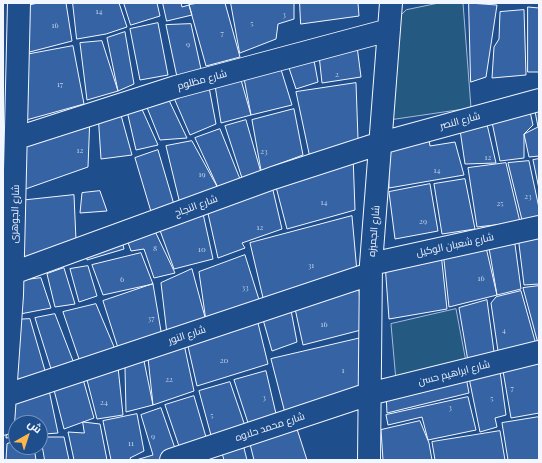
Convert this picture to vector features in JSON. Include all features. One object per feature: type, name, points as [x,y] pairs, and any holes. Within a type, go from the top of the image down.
[{"type":"street","name":"شارع الجوهرى","points":[[3,424],[8,296],[13,273],[19,3]]},
{"type":"street","name":"شارع الجميزه","points":[[369,460],[371,269],[391,3]]},
{"type":"street","name":"شارع مظلوم","points":[[17,138],[176,87],[389,30]]},
{"type":"street","name":"شارع النصر","points":[[381,143],[539,100]]},
{"type":"street","name":"شارع النجاح","points":[[13,273],[273,178],[381,143]]},
{"type":"street","name":"شارع شعبان الوكيل","points":[[371,269],[539,227]]},
{"type":"street","name":"شارع النور","points":[[4,396],[371,269]]},
{"type":"street","name":"شارع ابراهيم حسن","points":[[369,394],[539,352]]},
{"type":"street","name":"شارع محمد حلاوه","points":[[171,460],[369,394]]},
{"type":"shaded area","points":[[439,3],[463,3],[471,108],[389,120],[395,21],[406,10]]},
{"type":"shaded area","points":[[456,309],[467,367],[396,381],[391,324]]},
{"type":"building","points":[[38,3],[66,3],[72,41],[22,54],[23,7]]},
{"type":"building","points":[[73,3],[119,3],[127,27],[106,34],[77,39]]},
{"type":"building","points":[[124,3],[157,3],[160,16],[131,25]]},
{"type":"building","points":[[163,3],[181,3],[182,7],[189,5],[192,15],[167,21]]},
{"type":"building","points":[[199,3],[225,3],[240,57],[206,66],[189,5]]},
{"type":"building","points":[[231,3],[294,3],[294,19],[278,24],[276,39],[240,53]]},
{"type":"building","points":[[300,3],[358,3],[359,16],[301,24]]},
{"type":"building","points":[[469,3],[497,5],[486,77],[471,82]]},
{"type":"building","points":[[528,7],[539,8],[539,72],[528,72]]},
{"type":"building","points":[[524,10],[526,75],[492,78],[494,47],[499,39],[500,12]]},
{"type":"building","points":[[158,23],[168,75],[140,80],[130,29]]},
{"type":"building","points":[[191,24],[201,69],[177,77],[166,25]]},
{"type":"building","points":[[125,32],[134,84],[118,91],[107,38]]},
{"type":"building","points":[[102,41],[118,91],[87,100],[80,43]]},
{"type":"building","points":[[73,46],[84,104],[19,122],[14,57]]},
{"type":"building","points":[[357,46],[361,77],[322,83],[319,55]]},
{"type":"building","points":[[313,55],[318,82],[296,89],[287,62]]},
{"type":"building","points":[[279,63],[292,105],[251,115],[243,73]]},
{"type":"building","points":[[239,73],[251,115],[221,123],[214,79]]},
{"type":"building","points":[[208,82],[216,124],[190,135],[171,91]]},
{"type":"building","points":[[356,83],[358,139],[310,158],[296,92]]},
{"type":"building","points":[[166,94],[187,138],[160,140],[144,100]]},
{"type":"building","points":[[539,104],[539,156],[529,157],[524,134],[538,127],[534,106]]},
{"type":"building","points":[[141,107],[158,145],[136,150],[127,111]]},
{"type":"building","points":[[529,107],[533,125],[524,134],[524,158],[500,161],[491,117]]},
{"type":"building","points":[[119,108],[132,155],[101,159],[98,113]]},
{"type":"building","points":[[294,109],[303,155],[273,166],[273,175],[262,176],[252,120]]},
{"type":"building","points":[[90,115],[88,167],[17,192],[18,140]]},
{"type":"building","points":[[246,120],[262,176],[242,178],[225,126]]},
{"type":"building","points":[[486,120],[496,163],[465,164],[459,123]]},
{"type":"building","points":[[220,129],[242,184],[219,190],[195,138]]},
{"type":"building","points":[[428,133],[430,146],[455,142],[464,175],[389,188],[388,142]]},
{"type":"building","points":[[192,141],[219,190],[181,208],[166,146]]},
{"type":"building","points":[[158,150],[175,208],[152,215],[135,158]]},
{"type":"building","points":[[353,155],[355,210],[287,229],[275,183]]},
{"type":"building","points":[[539,159],[539,189],[533,160]]},
{"type":"building","points":[[529,161],[539,208],[539,218],[522,220],[508,163]]},
{"type":"building","points":[[506,163],[520,222],[477,227],[468,168]]},
{"type":"building","points":[[465,179],[475,229],[442,234],[434,184]]},
{"type":"building","points":[[430,184],[438,231],[395,239],[389,192]]},
{"type":"building","points":[[272,186],[282,229],[242,243],[245,248],[218,258],[207,209]]},
{"type":"building","points":[[100,191],[107,211],[80,213],[82,193]]},
{"type":"building","points":[[74,195],[76,240],[19,259],[18,201]]},
{"type":"building","points":[[202,209],[213,259],[174,269],[158,225]]},
{"type":"building","points":[[352,216],[357,272],[264,302],[250,243]]},
{"type":"building","points":[[153,227],[175,273],[154,278],[144,249],[131,251],[126,237]]},
{"type":"building","points":[[539,232],[539,284],[524,285],[518,236]]},
{"type":"building","points":[[514,237],[521,289],[497,295],[488,242]]},
{"type":"building","points":[[122,241],[124,249],[87,260],[86,253]]},
{"type":"building","points":[[485,243],[497,295],[449,307],[443,251]]},
{"type":"building","points":[[141,253],[153,284],[103,295],[92,265]]},
{"type":"building","points":[[441,253],[447,309],[389,319],[385,263]]},
{"type":"building","points":[[245,255],[261,306],[206,321],[199,272]]},
{"type":"building","points":[[88,266],[97,296],[79,302],[70,269]]},
{"type":"building","points":[[64,268],[75,304],[55,307],[47,274]]},
{"type":"building","points":[[192,269],[206,321],[167,334],[161,283]]},
{"type":"building","points":[[41,278],[51,308],[15,315],[18,281]]},
{"type":"building","points":[[153,284],[162,337],[119,351],[103,301]]},
{"type":"building","points":[[539,286],[539,347],[523,288]]},
{"type":"building","points":[[359,287],[361,330],[303,345],[294,304]]},
{"type":"building","points":[[521,291],[537,348],[499,358],[491,303],[496,297]]},
{"type":"building","points":[[487,300],[495,359],[469,367],[459,308]]},
{"type":"building","points":[[96,304],[117,354],[81,365],[63,312]]},
{"type":"building","points":[[290,305],[297,342],[272,351],[262,316]]},
{"type":"building","points":[[55,314],[75,366],[52,372],[35,318]]},
{"type":"building","points":[[30,319],[46,374],[11,386],[13,320]]},
{"type":"building","points":[[257,319],[268,364],[197,386],[187,342]]},
{"type":"building","points":[[361,338],[363,389],[285,413],[271,359]]},
{"type":"building","points":[[184,344],[194,391],[153,405],[148,358]]},
{"type":"building","points":[[539,355],[539,413],[511,418],[502,365]]},
{"type":"building","points":[[144,361],[153,405],[126,412],[125,368]]},
{"type":"building","points":[[499,364],[506,415],[495,418],[497,427],[480,432],[468,373]]},
{"type":"building","points":[[118,367],[123,415],[97,419],[86,376]]},
{"type":"building","points":[[266,371],[277,418],[250,429],[234,380]]},
{"type":"building","points":[[465,372],[469,393],[387,413],[386,392]]},
{"type":"building","points":[[83,379],[94,418],[64,429],[53,386]]},
{"type":"building","points":[[230,382],[246,429],[212,439],[199,391]]},
{"type":"building","points":[[49,390],[58,433],[48,434],[48,415],[8,415],[8,438],[6,438],[9,401]]},
{"type":"building","points":[[194,396],[208,444],[181,452],[165,405]]},
{"type":"building","points":[[468,397],[476,430],[428,440],[422,417],[388,425],[386,415]]},
{"type":"building","points":[[161,408],[177,454],[164,460],[136,460],[153,455],[141,415]]},
{"type":"building","points":[[137,414],[144,451],[130,458],[131,460],[111,460],[103,421]]},
{"type":"building","points":[[539,417],[539,460],[508,460],[502,423]]},
{"type":"building","points":[[420,421],[429,443],[432,460],[383,460],[381,430]]},
{"type":"building","points":[[83,422],[100,424],[107,460],[74,460],[68,432],[84,433]]},
{"type":"building","points":[[297,429],[307,460],[254,460],[250,444]]},
{"type":"building","points":[[500,431],[505,460],[435,460],[432,442]]},
{"type":"building","points":[[48,437],[64,437],[69,460],[45,460],[44,455],[48,455]]},
{"type":"building","points":[[7,444],[8,455],[35,455],[36,460],[6,460]]},
{"type":"building","points":[[244,448],[247,460],[224,460],[222,453]]}]
